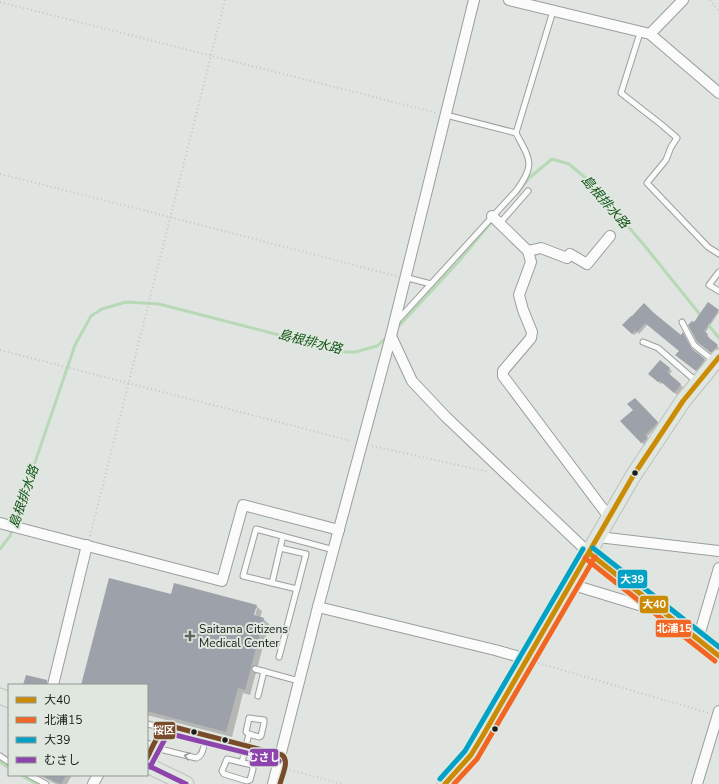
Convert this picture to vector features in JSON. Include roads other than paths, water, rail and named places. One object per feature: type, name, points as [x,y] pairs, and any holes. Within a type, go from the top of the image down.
[{"type":"main road","points":[[445,784],[471,755],[609,517],[656,440],[698,382],[717,359]]},
{"type":"main road","points":[[149,766],[186,784]]},
{"type":"street","points":[[273,784],[318,606],[392,331],[474,0]]},
{"type":"street","points":[[509,0],[645,34],[719,93]]},
{"type":"street","points":[[645,34],[684,0]]},
{"type":"street","points":[[492,216],[528,251],[531,262],[519,295],[532,332],[531,338],[504,371],[503,376],[609,517]]},
{"type":"street","points":[[528,251],[541,248],[567,258],[570,254],[587,264],[610,236]]},
{"type":"street","points":[[392,331],[412,381],[446,417],[589,553],[719,656]]},
{"type":"street","points":[[0,523],[222,580],[243,505],[339,530]]},
{"type":"street","points":[[598,536],[719,551]]},
{"type":"street","points":[[53,684],[87,545]]},
{"type":"street","points":[[698,639],[719,568]]},
{"type":"street","points":[[570,584],[640,605],[657,606]]},
{"type":"street","points":[[318,606],[527,659]]},
{"type":"street","points":[[697,784],[718,714]]},
{"type":"lane","points":[[392,331],[431,284],[516,191],[527,174],[529,158],[516,133],[553,11]]},
{"type":"lane","points":[[645,34],[620,93],[677,138],[671,147],[666,160],[647,183],[708,247],[719,254]]},
{"type":"lane","points":[[446,115],[516,133]]},
{"type":"lane","points":[[500,223],[528,191]]},
{"type":"lane","points":[[719,272],[709,285],[719,291]]},
{"type":"lane","points":[[404,278],[431,284]]},
{"type":"lane","points":[[682,322],[694,346],[717,359]]},
{"type":"lane","points":[[643,342],[658,348],[698,382]]},
{"type":"lane","points":[[297,589],[243,576],[256,529],[334,550]]},
{"type":"lane","points":[[272,583],[283,536]]},
{"type":"lane","points":[[279,657],[306,554],[280,548]]},
{"type":"lane","points":[[254,669],[299,681]]},
{"type":"lane","points":[[258,696],[264,672]]},
{"type":"lane","points":[[148,724],[163,728],[170,735]]},
{"type":"lane","points":[[149,766],[166,737],[173,734],[244,752],[278,764]]},
{"type":"lane","points":[[242,762],[249,734]]},
{"type":"lane","points":[[148,743],[160,749],[196,758],[202,753],[205,742]]},
{"type":"lane","points":[[227,759],[242,762],[253,766],[251,778],[248,781],[225,775],[223,773],[227,759]]},
{"type":"lane","points":[[31,776],[46,784]]},
{"type":"waterway","name":"島根排水路","points":[[517,194],[529,178],[552,159],[569,164],[588,180],[644,245],[702,317]]},
{"type":"waterway","name":"島根排水路","points":[[397,328],[459,261],[493,220]]},
{"type":"waterway","name":"島根排水路","points":[[0,549],[10,536],[75,345],[91,316],[102,309],[126,302],[159,304],[345,352],[355,352],[377,346],[388,336]]},
{"type":"waterway","name":"島根排水路","points":[[706,322],[719,338]]},
{"type":"waterway","points":[[0,762],[8,767]]},
{"type":"waterway","points":[[23,776],[36,784]]},
{"type":"place","name":"Saitama Citizens Medical Center","points":[[190,636]]}]
